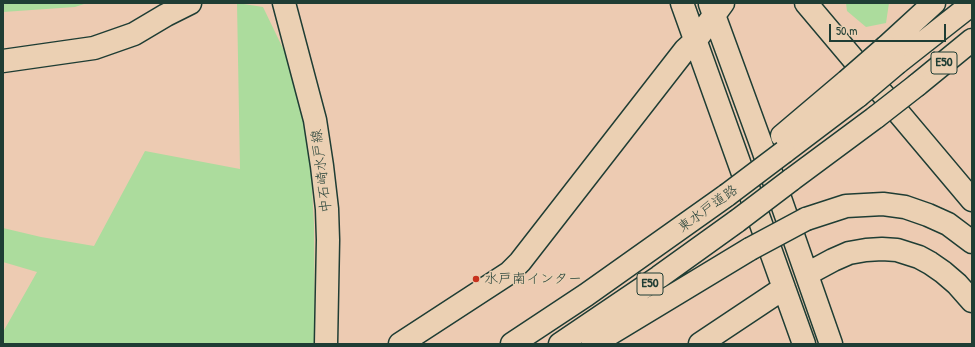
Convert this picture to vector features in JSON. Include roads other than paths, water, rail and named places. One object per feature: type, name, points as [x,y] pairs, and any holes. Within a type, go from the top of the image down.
[{"type":"main road","points":[[3,61],[94,48],[134,34],[166,14],[190,3]]},
{"type":"main road","name":"中石崎水戸線","points":[[284,3],[315,120],[322,166],[327,209],[328,240],[326,344]]},
{"type":"main road","points":[[682,3],[804,344]]},
{"type":"main road","points":[[806,3],[972,200]]},
{"type":"main road","points":[[824,3],[972,178]]},
{"type":"main road","points":[[512,344],[586,295],[653,238],[726,189],[781,146],[891,55],[934,3]]},
{"type":"main road","name":"E50","points":[[891,55],[972,4]]},
{"type":"main road","points":[[400,344],[509,273],[520,262],[685,50],[696,40],[716,7]]},
{"type":"main road","points":[[716,7],[831,344]]},
{"type":"main road","name":"東水戸道路","points":[[560,344],[738,221],[876,117],[972,40]]},
{"type":"main road","points":[[593,344],[750,249],[806,219],[846,206],[883,204],[905,207],[948,224],[972,242]]},
{"type":"main road","points":[[807,274],[849,253],[866,250],[897,250],[930,263],[947,276],[972,300]]},
{"type":"main road","points":[[700,344],[784,288]]},
{"type":"place","name":"水戸南インター","points":[[476,279]]}]
